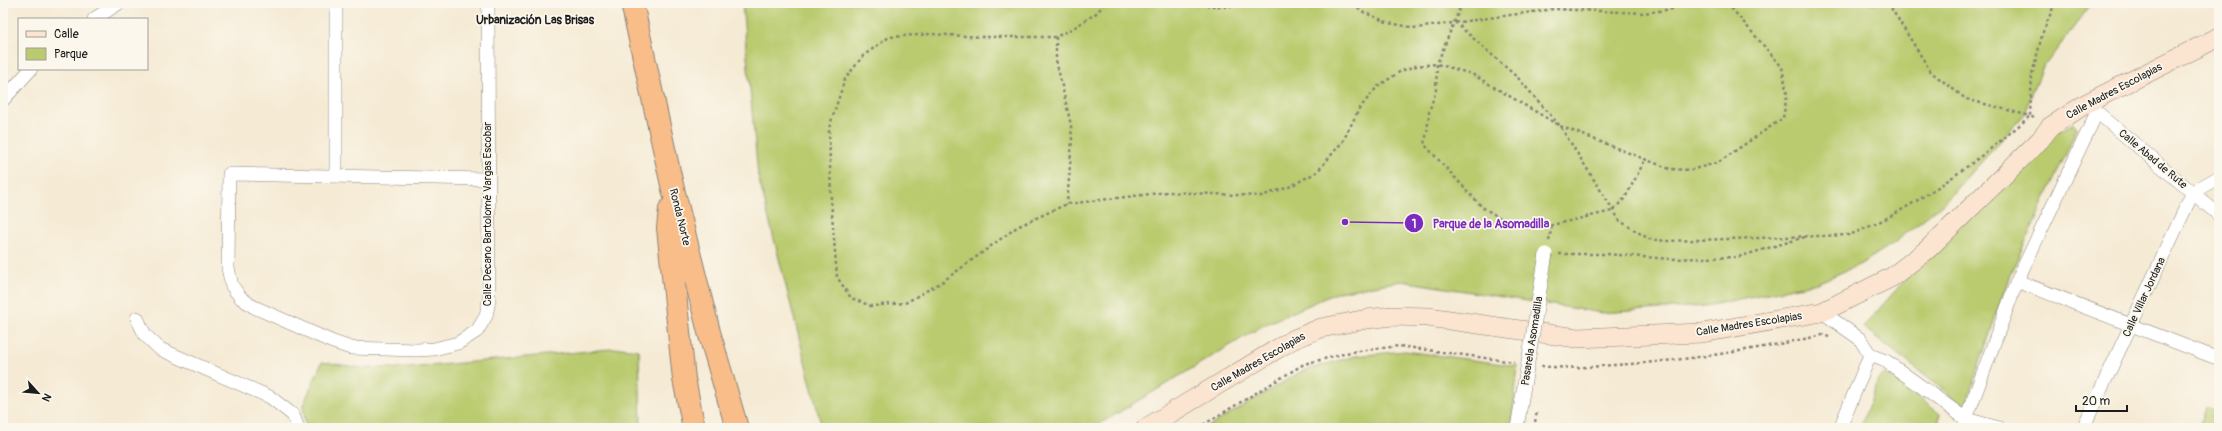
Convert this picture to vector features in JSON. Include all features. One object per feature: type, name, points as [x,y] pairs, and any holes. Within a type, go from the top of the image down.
[{"type":"highway","name":"Ronda Norte","points":[[632,3],[672,186],[709,332],[737,428]]},
{"type":"highway","points":[[672,186],[668,228],[684,379],[694,428]]},
{"type":"street","points":[[96,18],[119,3]]},
{"type":"street","points":[[336,3],[336,176],[487,179]]},
{"type":"street","name":"Calle Decano Bartolomé Vargas Escobar","points":[[336,176],[229,174],[228,268],[232,286],[241,298],[254,307],[351,348],[416,350],[434,349],[458,343],[477,331],[486,316],[489,300],[487,179],[488,3]]},
{"type":"street","name":"Calle Madres Escolapias","points":[[1146,428],[1292,340],[1321,328],[1367,319],[1392,316],[1428,317],[1577,338],[1702,333],[1822,312],[1892,277],[1928,249],[2040,140],[2050,127],[2092,108],[2219,37]]},
{"type":"street","points":[[3,100],[30,70]]},
{"type":"street","name":"Calle Madres Escolapias","points":[[1965,423],[2018,281],[2092,108]]},
{"type":"street","name":"Calle Abad de Rute","points":[[2092,108],[2219,215]]},
{"type":"street","points":[[2193,192],[2219,177]]},
{"type":"street","name":"Calle Villar Jordana","points":[[2083,428],[2193,192]]},
{"type":"street","name":"Pasarela Asomadilla","points":[[1518,428],[1546,254]]},
{"type":"street","points":[[2018,281],[2219,359]]},
{"type":"street","points":[[1822,312],[1860,339],[1870,355],[1886,361],[1965,423],[1999,428]]},
{"type":"street","points":[[137,318],[145,335],[160,349],[270,397],[293,415],[298,428]]},
{"type":"street","points":[[1840,428],[1870,355]]},
{"type":"path","points":[[1104,3],[1098,12],[1056,37],[983,37],[931,34],[889,37],[863,56],[845,79],[828,128],[831,201],[837,277],[851,298],[872,306],[905,303],[942,282],[1017,227],[1067,204],[1167,192],[1261,196],[1289,187],[1317,172],[1343,142],[1359,109],[1377,87],[1401,71],[1416,66],[1437,64],[1472,74],[1560,126],[1670,169],[1691,170],[1719,162],[1783,118],[1787,96],[1782,67],[1727,3]]},
{"type":"path","points":[[1188,3],[1223,7],[1260,3]]},
{"type":"path","points":[[1354,3],[1361,12],[1389,23],[1416,28],[1554,8],[1644,13],[1673,9],[1681,3]]},
{"type":"path","points":[[1462,3],[1437,64],[1436,90],[1429,112],[1428,133],[1424,144],[1482,207],[1505,221],[1528,227],[1552,225],[1612,211],[1625,198],[1644,160]]},
{"type":"path","points":[[1888,3],[1931,72],[1966,99],[2030,116],[2050,127]]},
{"type":"path","points":[[1455,22],[1518,78],[1560,126],[1577,151],[1612,211],[1620,221],[1649,239],[1666,241],[1849,235],[1869,228],[1943,183],[2006,137],[2030,116],[2032,74],[2043,32],[2055,3]]},
{"type":"path","points":[[1056,37],[1056,60],[1071,126],[1072,140],[1067,204]]},
{"type":"path","points":[[1546,254],[1607,254],[1669,258],[1738,257],[1810,236]]},
{"type":"green space","points":[[742,3],[2092,3],[2042,69],[2023,116],[1947,200],[1894,243],[1861,264],[1817,283],[1706,306],[1602,313],[1402,281],[1338,292],[1264,325],[1093,428],[822,428],[758,176]]},
{"type":"green space","points":[[2073,123],[2077,127],[2009,277],[1965,407],[1863,327],[1928,254],[2047,139]]},
{"type":"green space","points":[[621,348],[639,350],[641,428],[306,428],[303,405],[322,362],[363,368],[408,368]]},
{"type":"green space","points":[[1405,351],[1518,366],[1511,428],[1206,428],[1302,371],[1355,356]]},
{"type":"green space","points":[[1887,374],[1940,414],[1938,428],[1860,428],[1880,377]]},
{"type":"green space","points":[[2207,408],[2219,413],[2219,422],[2216,428],[2198,428]]},
{"type":"place","name":"Parque de la Asomadilla","points":[[1345,222]]},
{"type":"district","name":"Urbanización Las Brisas","points":[[535,20]]}]
